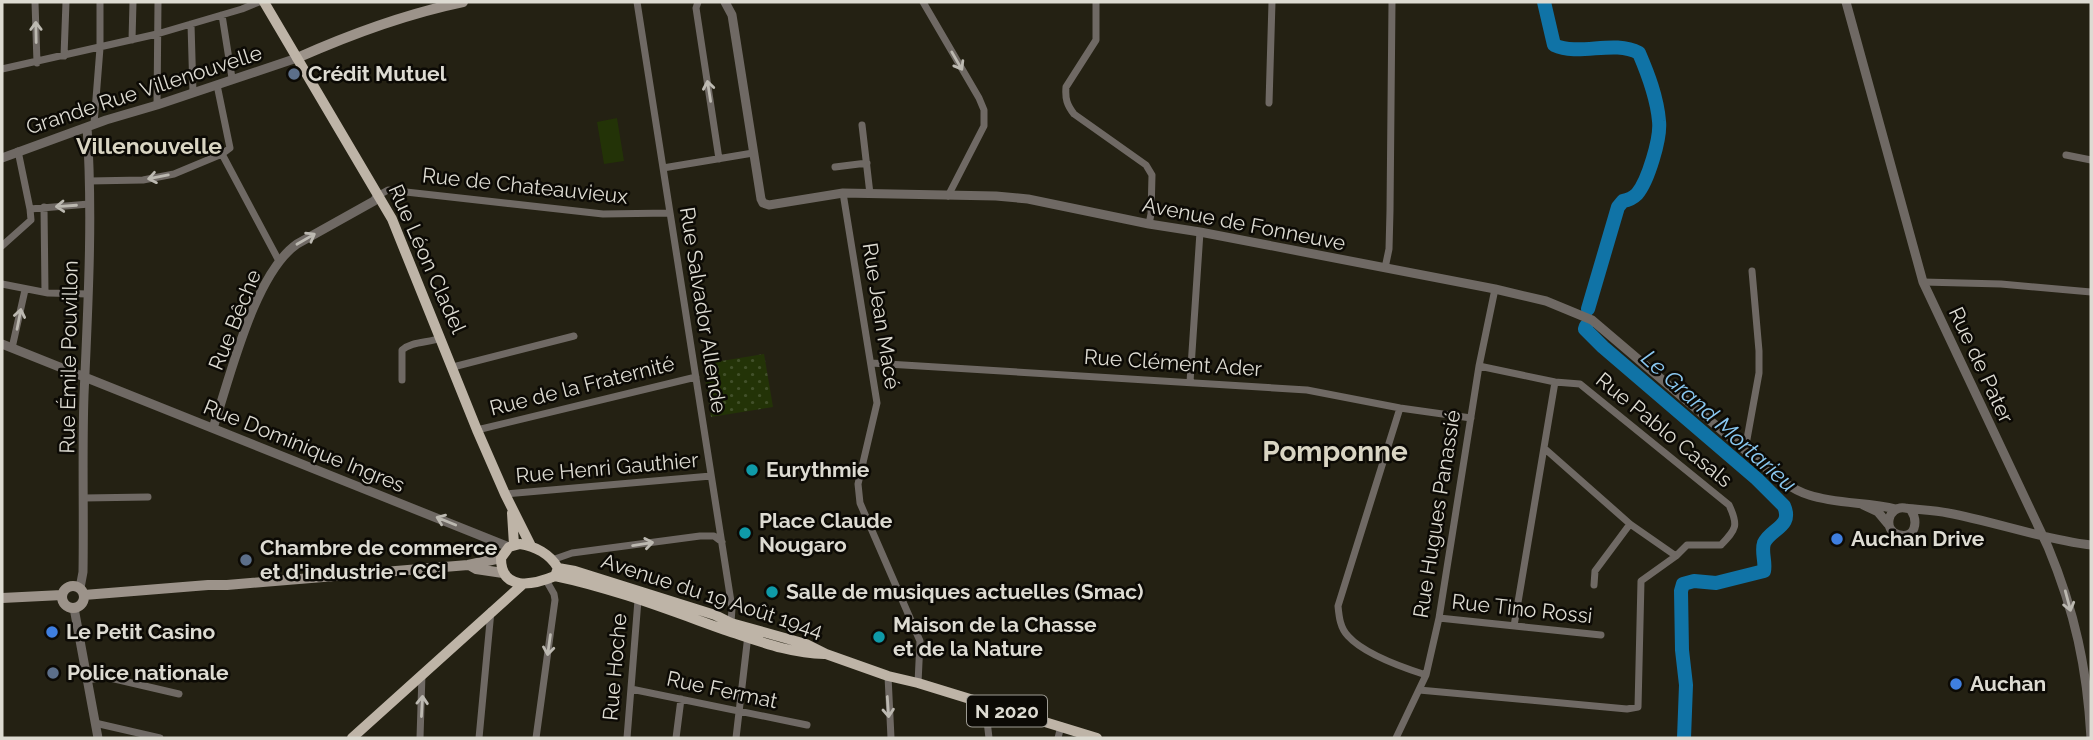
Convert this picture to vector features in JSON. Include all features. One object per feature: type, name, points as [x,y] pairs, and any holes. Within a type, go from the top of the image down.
[{"type":"main road","name":"Rue Léon Cladel","points":[[262,2],[379,195],[406,249],[505,495],[531,546]]},
{"type":"main road","points":[[297,58],[347,36],[406,15],[463,2]]},
{"type":"main road","name":"Rue Léon Cladel","points":[[511,507],[512,546]]},
{"type":"main road","points":[[2,598],[62,595],[69,587],[82,591],[227,585],[468,565],[501,558],[512,546],[531,546],[553,571],[523,584],[352,738]]},
{"type":"main road","points":[[501,558],[503,573]]},
{"type":"main road","points":[[468,565],[476,569],[503,573],[511,581],[523,584]]},
{"type":"main road","name":"Avenue du 19 Août 1944","points":[[553,571],[638,600],[790,644],[807,654],[826,654],[888,676]]},
{"type":"main road","name":"Avenue du 19 Août 1944","points":[[553,571],[575,571],[715,615],[750,633]]},
{"type":"main road","points":[[62,595],[65,604],[74,608],[82,604],[82,591]]},
{"type":"main road","name":"N 2020","points":[[888,676],[1097,738]]},
{"type":"street","points":[[36,2],[37,63]]},
{"type":"street","points":[[64,56],[66,2]]},
{"type":"street","points":[[91,125],[100,48],[100,2]]},
{"type":"street","points":[[132,40],[133,2]]},
{"type":"street","points":[[158,2],[158,105]]},
{"type":"street","points":[[2,69],[157,34],[262,2]]},
{"type":"street","name":"Rue Salvador Allende","points":[[637,2],[719,522],[732,608],[731,623]]},
{"type":"street","points":[[698,2],[696,8],[719,159]]},
{"type":"street","name":"Avenue de Fonneuve","points":[[725,2],[732,15],[763,203],[774,205],[843,193],[1028,199],[1546,301],[1592,320],[1780,480],[1807,495],[1896,509],[1932,509],[2044,537],[2091,545]]},
{"type":"street","points":[[923,2],[984,110],[984,126],[948,196]]},
{"type":"street","points":[[1096,2],[1096,40],[1066,88],[1065,96],[1074,114],[1146,165],[1152,175],[1152,214],[1149,224]]},
{"type":"street","points":[[1269,103],[1272,2]]},
{"type":"street","points":[[1385,268],[1390,211],[1392,2]]},
{"type":"street","name":"Rue de Pater","points":[[1846,2],[1923,282],[2044,537],[2066,591],[2078,638],[2089,703],[2091,738]]},
{"type":"street","points":[[222,15],[232,78]]},
{"type":"street","points":[[191,24],[193,93]]},
{"type":"street","name":"Grande Rue Villenouvelle","points":[[2,158],[91,125],[297,58]]},
{"type":"street","points":[[89,181],[143,180],[174,174],[230,148],[217,85]]},
{"type":"street","name":"Rue Émile Pouvillon","points":[[82,591],[91,125]]},
{"type":"street","points":[[862,125],[870,194]]},
{"type":"street","points":[[2,246],[31,220],[18,151]]},
{"type":"street","points":[[663,168],[753,153]]},
{"type":"street","points":[[222,154],[279,261]]},
{"type":"street","points":[[2066,155],[2091,160]]},
{"type":"street","points":[[835,167],[867,163]]},
{"type":"street","name":"Rue de Chateauvieux","points":[[379,195],[388,190],[603,214],[670,213]]},
{"type":"street","name":"Rue Jean Macé","points":[[843,193],[877,403],[858,484],[860,503],[920,641],[918,683]]},
{"type":"street","name":"Rue Bêche","points":[[213,428],[248,322],[279,261],[297,244],[374,201],[379,195]]},
{"type":"street","points":[[30,209],[89,204]]},
{"type":"street","points":[[44,207],[45,292]]},
{"type":"street","points":[[1190,382],[1200,232]]},
{"type":"street","points":[[1745,450],[1759,373],[1752,271]]},
{"type":"street","points":[[1923,282],[2001,284],[2091,292]]},
{"type":"street","points":[[2,284],[25,290],[88,294]]},
{"type":"street","name":"Rue Hugues Panassié","points":[[1396,738],[1426,675],[1439,618],[1479,366],[1495,289]]},
{"type":"street","points":[[12,348],[25,290]]},
{"type":"street","points":[[453,367],[574,336]]},
{"type":"street","points":[[402,380],[402,350],[407,345],[441,338]]},
{"type":"street","name":"Rue Dominique Ingres","points":[[2,344],[512,546]]},
{"type":"street","name":"Rue Clément Ader","points":[[871,363],[1307,390],[1471,418]]},
{"type":"street","name":"Rue Pablo Casals","points":[[1479,366],[1555,382],[1580,384],[1729,505],[1736,520],[1734,531],[1721,545],[1687,545],[1676,556]]},
{"type":"street","name":"Rue de la Fraternité","points":[[478,430],[696,377]]},
{"type":"street","points":[[1514,625],[1555,382]]},
{"type":"street","points":[[1400,408],[1338,606],[1339,621],[1347,636],[1363,648],[1409,670],[1426,675]]},
{"type":"street","points":[[1419,690],[1627,709],[1638,707],[1641,582],[1676,556],[1630,524],[1544,448]]},
{"type":"street","name":"Rue Henri Gauthier","points":[[505,495],[711,476]]},
{"type":"street","points":[[84,498],[148,496]]},
{"type":"street","name":"Avenue de Fonneuve","points":[[1858,502],[1878,512],[1892,532],[1901,536],[1910,534],[1928,514],[1941,512]]},
{"type":"street","points":[[1888,524],[1889,515],[1896,509]]},
{"type":"street","points":[[1911,510],[1916,517],[1916,526]]},
{"type":"street","points":[[700,536],[719,522]]},
{"type":"street","points":[[1594,584],[1595,571],[1630,524]]},
{"type":"street","points":[[536,738],[555,600],[553,571],[575,552],[700,536],[714,536],[722,542]]},
{"type":"street","name":"Rue Hoche","points":[[627,738],[638,600]]},
{"type":"street","points":[[74,608],[98,738]]},
{"type":"street","points":[[479,738],[491,611]]},
{"type":"street","name":"Rue Tino Rossi","points":[[1439,618],[1601,635]]},
{"type":"street","points":[[736,738],[750,633]]},
{"type":"street","points":[[420,738],[422,674]]},
{"type":"street","points":[[888,676],[891,738]]},
{"type":"street","points":[[88,680],[106,677],[179,694]]},
{"type":"street","name":"Rue Fermat","points":[[631,689],[807,725]]},
{"type":"street","points":[[676,738],[681,699]]},
{"type":"street","points":[[985,705],[989,738]]},
{"type":"street","points":[[95,723],[160,738]]},
{"type":"street","points":[[1058,738],[1061,726]]},
{"type":"green space","points":[[617,118],[624,161],[604,164],[597,122]]},
{"type":"green space","points":[[764,354],[773,407],[711,417],[703,364]]},
{"type":"waterway","name":"Le Grand Mortarieu","points":[[1544,2],[1554,45],[1575,49],[1629,49],[1639,53],[1652,86],[1658,112],[1658,138],[1649,170],[1637,194],[1623,201],[1618,207],[1588,309]]},
{"type":"waterway","name":"Le Grand Mortarieu","points":[[1586,326],[1585,329],[1603,347],[1757,479],[1784,506],[1786,513],[1786,519],[1764,543],[1764,571],[1716,583],[1694,581],[1683,584],[1682,650],[1686,685],[1684,738]]},
{"type":"place","name":"Crédit Mutuel","points":[[294,74]]},
{"type":"place","name":"Eurythmie","points":[[752,470]]},
{"type":"place","name":"Place Claude Nougaro","points":[[745,533]]},
{"type":"place","name":"Auchan Drive","points":[[1837,539]]},
{"type":"place","name":"Chambre de commerce et d'industrie - CCI","points":[[246,560]]},
{"type":"place","name":"Salle de musiques actuelles (Smac)","points":[[772,592]]},
{"type":"place","name":"Le Petit Casino","points":[[52,632]]},
{"type":"place","name":"Maison de la Chasse et de la Nature","points":[[879,637]]},
{"type":"place","name":"Police nationale","points":[[53,673]]},
{"type":"place","name":"Auchan","points":[[1956,684]]},
{"type":"district","name":"Villenouvelle","points":[[149,146]]},
{"type":"district","name":"Pomponne","points":[[1335,451]]}]
